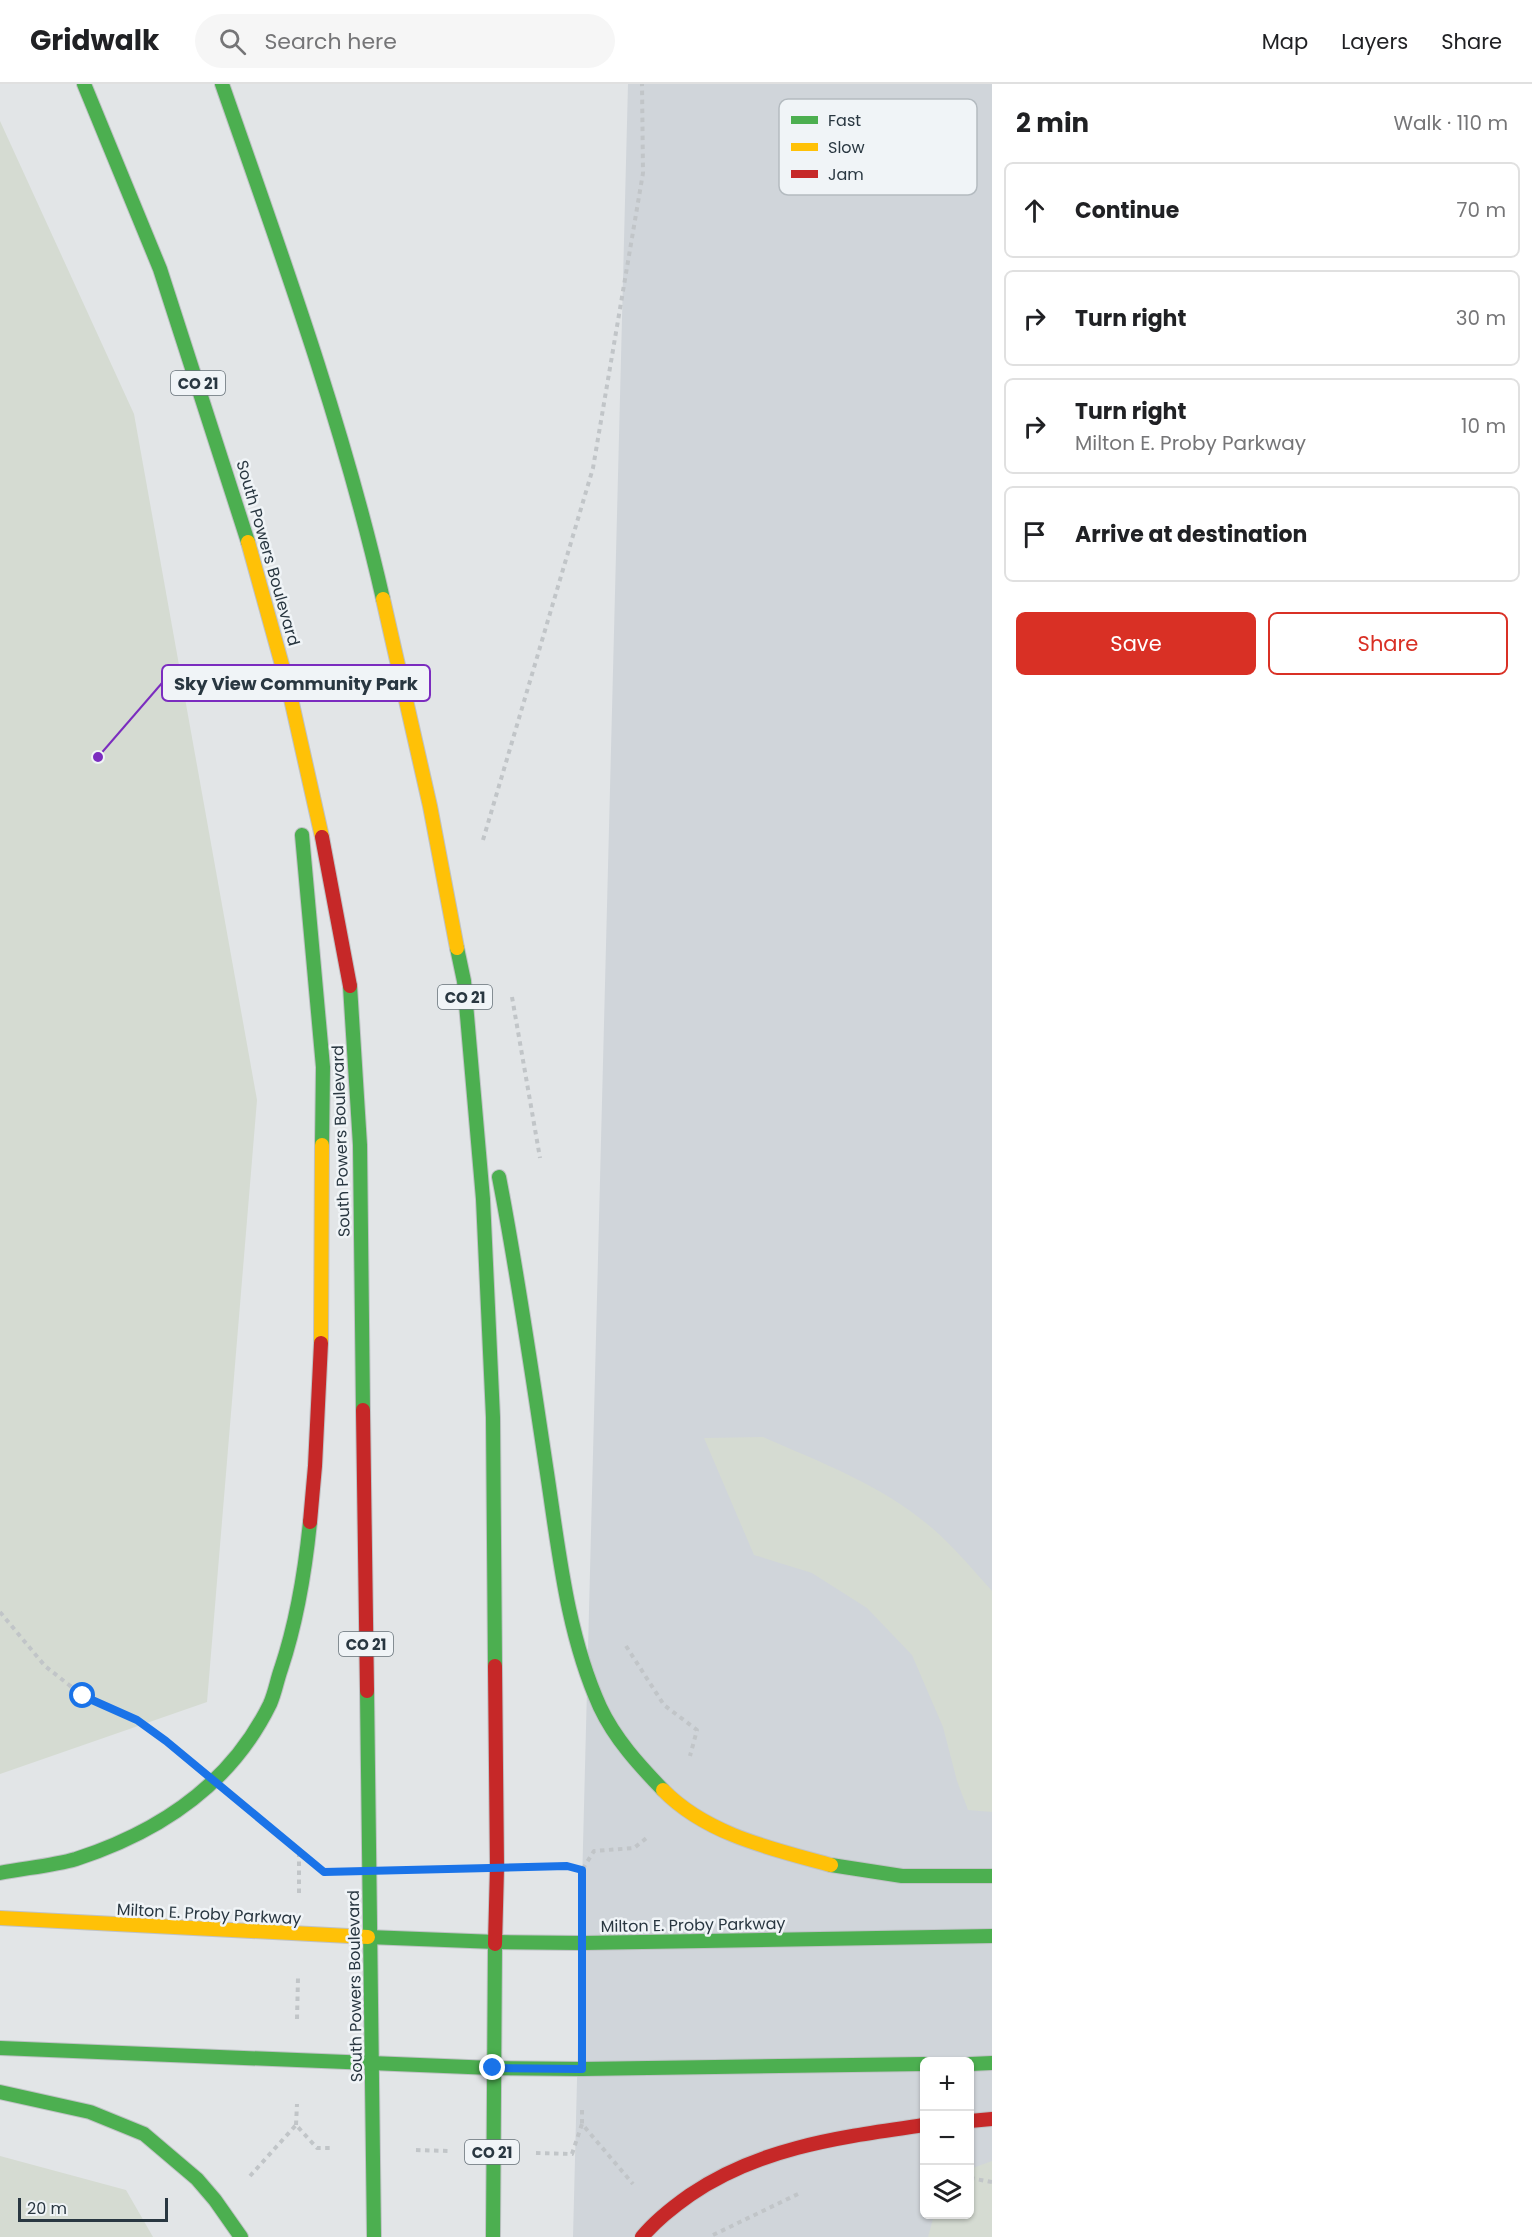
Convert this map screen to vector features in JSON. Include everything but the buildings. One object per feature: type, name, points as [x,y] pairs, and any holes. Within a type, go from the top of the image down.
[{"type":"main road","name":"South Powers Boulevard","points":[[84,84],[160,269],[231,483],[264,594],[289,690],[326,857],[350,987],[360,1145],[374,2237]]},
{"type":"main road","name":"CO 21","points":[[222,84],[275,235],[332,410],[376,568],[430,806],[464,981],[483,1198],[493,1417],[497,1868],[492,2237]]},
{"type":"main road","points":[[289,690],[299,796]]},
{"type":"main road","points":[[0,1873],[75,1859],[133,1836],[173,1815],[214,1781],[243,1748],[270,1703],[292,1635],[306,1564],[315,1466],[321,1342],[323,1067],[301,819]]},
{"type":"main road","points":[[464,981],[491,1130]]},
{"type":"main road","points":[[497,1164],[518,1278],[565,1590],[580,1655],[601,1709],[634,1760],[676,1803],[723,1831],[834,1866],[902,1876],[992,1876]]},
{"type":"main road","name":"Milton E. Proby Parkway","points":[[0,1918],[298,1935],[496,1942],[582,1943],[992,1936]]},
{"type":"main road","points":[[0,2048],[493,2068],[582,2069],[920,2064]]},
{"type":"main road","points":[[974,2064],[992,2063]]},
{"type":"main road","points":[[0,2092],[96,2115],[142,2133],[194,2175],[218,2200],[242,2237]]},
{"type":"main road","points":[[974,2121],[992,2120]]},
{"type":"main road","points":[[642,2237],[653,2223],[694,2191],[732,2169],[786,2148],[920,2126]]},
{"type":"path","points":[[482,844],[593,468],[643,173],[642,84]]},
{"type":"path","points":[[511,995],[542,1169]]},
{"type":"path","points":[[0,1612],[45,1666],[83,1696],[137,1720],[166,1741],[324,1872],[567,1866],[582,1870]]},
{"type":"path","points":[[620,1637],[664,1705],[697,1730],[676,1803]]},
{"type":"path","points":[[296,2125],[317,2148],[572,2154],[582,2124],[582,1870],[594,1851],[634,1848],[647,1840],[652,1833]]},
{"type":"path","points":[[249,2177],[296,2125],[299,1851]]},
{"type":"path","points":[[582,2124],[635,2187]]},
{"type":"path","points":[[974,2179],[992,2182]]},
{"type":"path","points":[[710,2237],[801,2193]]},
{"type":"shaded area","points":[[628,84],[992,84],[992,2237],[573,2237]]},
{"type":"shaded area","points":[[0,121],[134,414],[257,1100],[207,1702],[0,1774]]},
{"type":"shaded area","points":[[763,1437],[851,1476],[893,1499],[940,1535],[992,1591],[992,1812],[968,1810],[957,1781],[943,1727],[912,1655],[867,1608],[812,1573],[754,1555],[704,1438]]},
{"type":"shaded area","points":[[0,2156],[126,2190],[153,2237],[0,2237]]},
{"type":"shaded area","points":[[992,2161],[992,2237],[928,2237],[933,2219],[974,2219],[974,2168]]},
{"type":"traffic: fast","points":[[84,84],[160,269],[248,542]]},
{"type":"traffic: fast","points":[[222,84],[310,339],[349,468],[383,599]]},
{"type":"traffic: fast","points":[[302,835],[323,1067],[322,1145]]},
{"type":"traffic: fast","points":[[457,948],[464,981],[483,1199],[493,1417],[495,1666]]},
{"type":"traffic: fast","points":[[350,986],[360,1145],[363,1410]]},
{"type":"traffic: fast","points":[[499,1177],[560,1563],[579,1651],[606,1719],[628,1751],[663,1790]]},
{"type":"traffic: fast","points":[[0,1873],[76,1859],[136,1835],[190,1801],[235,1758],[254,1733],[270,1704],[287,1651],[303,1578],[310,1522]]},
{"type":"traffic: fast","points":[[367,1691],[374,2237]]},
{"type":"traffic: fast","points":[[831,1865],[902,1876],[992,1876]]},
{"type":"traffic: fast","points":[[496,1942],[582,1943],[992,1936]]},
{"type":"traffic: fast","points":[[368,1937],[496,1942]]},
{"type":"traffic: fast","points":[[493,2237],[495,1944]]},
{"type":"traffic: fast","points":[[0,2048],[493,2068]]},
{"type":"traffic: fast","points":[[974,2064],[992,2063]]},
{"type":"traffic: fast","points":[[493,2068],[582,2069],[920,2064]]},
{"type":"traffic: fast","points":[[0,2092],[90,2112],[144,2134],[197,2179],[241,2237]]},
{"type":"traffic: slow","points":[[248,542],[289,690],[322,837]]},
{"type":"traffic: slow","points":[[383,599],[430,806],[457,948]]},
{"type":"traffic: slow","points":[[321,1343],[322,1145]]},
{"type":"traffic: slow","points":[[663,1790],[680,1805],[720,1829],[764,1846],[831,1865]]},
{"type":"traffic: slow","points":[[0,1918],[368,1937]]},
{"type":"traffic: jam","points":[[322,837],[350,986]]},
{"type":"traffic: jam","points":[[310,1522],[321,1343]]},
{"type":"traffic: jam","points":[[363,1410],[367,1691]]},
{"type":"traffic: jam","points":[[495,1666],[497,1868],[495,1944]]},
{"type":"traffic: jam","points":[[974,2121],[992,2119]]},
{"type":"traffic: jam","points":[[642,2237],[665,2214],[690,2195],[745,2166],[802,2146],[920,2126]]},
{"type":"place","name":"Sky View Community Park","points":[[98,757]]},
{"type":"route","points":[[83,1696],[137,1720],[166,1741],[324,1872],[567,1866],[582,1870],[582,2069],[493,2068]]}]
